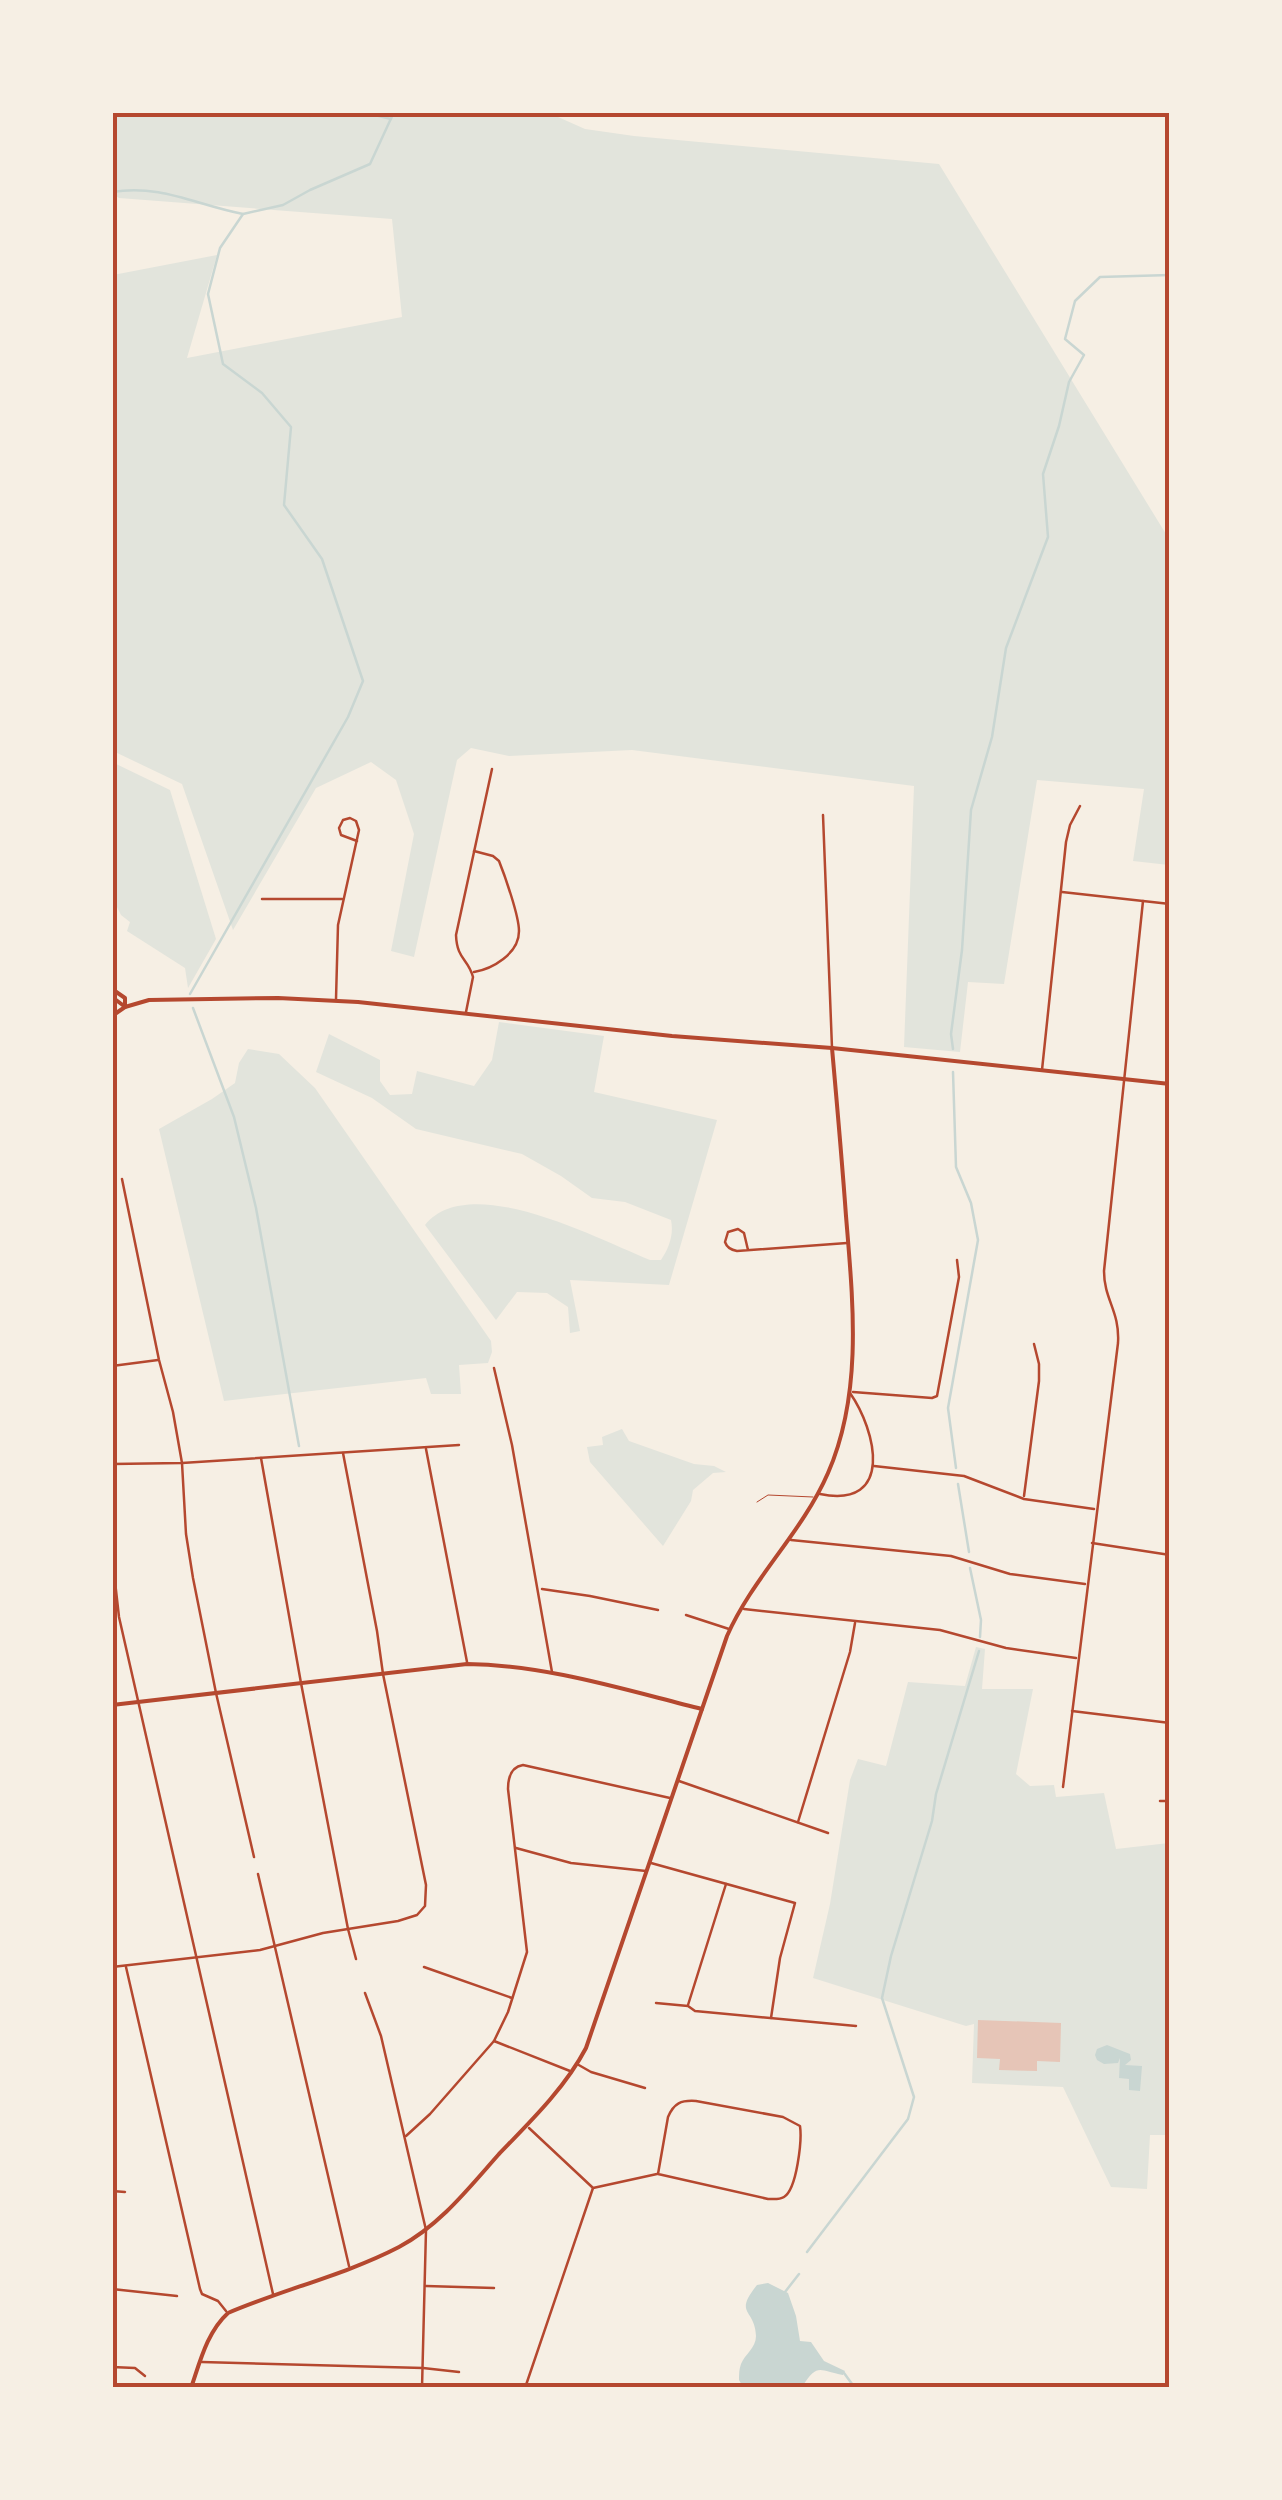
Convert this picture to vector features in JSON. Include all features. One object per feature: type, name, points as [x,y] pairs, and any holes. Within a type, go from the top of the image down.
[{"type":"street","points":[[466,1014],[472,972],[459,954],[456,935],[492,769]]},
{"type":"street","points":[[1042,1070],[1068,833],[1080,806]]},
{"type":"street","points":[[191,2388],[215,2328],[228,2314],[394,2249],[426,2230],[446,2214],[577,2064],[596,2026],[730,1630],[791,1540],[838,1447],[849,1391],[853,1313],[832,1048],[824,815]]},
{"type":"street","points":[[336,1001],[338,925],[357,841],[358,824],[350,818],[343,820],[338,828],[341,835],[357,841]]},
{"type":"street","points":[[472,972],[500,962],[516,943],[519,930],[498,861],[474,851]]},
{"type":"street","points":[[1061,892],[1170,904]]},
{"type":"street","points":[[262,899],[343,899]]},
{"type":"street","points":[[1062,1787],[1118,1334],[1118,1317],[1104,1278],[1143,901]]},
{"type":"street","points":[[112,993],[125,1006]]},
{"type":"street","points":[[112,1016],[125,1006],[149,1000],[336,1001],[1170,1084]]},
{"type":"street","points":[[122,1180],[182,1463],[192,1578],[254,1857]]},
{"type":"street","points":[[748,1250],[744,1233],[738,1229],[728,1232],[728,1248],[734,1251],[848,1243]]},
{"type":"street","points":[[849,1391],[937,1396],[959,1277],[957,1260]]},
{"type":"street","points":[[1024,1499],[1038,1381],[1034,1344]]},
{"type":"street","points":[[112,1366],[159,1360]]},
{"type":"street","points":[[494,1368],[512,1446],[552,1673]]},
{"type":"street","points":[[817,1495],[858,1490],[868,1481],[874,1466],[864,1417],[849,1391]]},
{"type":"street","points":[[112,1464],[459,1446]]},
{"type":"street","points":[[426,1448],[468,1664]]},
{"type":"street","points":[[112,1967],[275,1947],[311,1936],[398,1921],[417,1915],[424,1908],[426,1885],[343,1453]]},
{"type":"street","points":[[261,1458],[300,1683],[356,1959]]},
{"type":"street","points":[[874,1466],[964,1476],[1024,1499],[1096,1510]]},
{"type":"street","points":[[791,1540],[961,1558],[1010,1574],[1086,1584]]},
{"type":"street","points":[[1092,1542],[1170,1555]]},
{"type":"street","points":[[112,1555],[117,1605],[138,1702],[273,2296]]},
{"type":"street","points":[[539,1589],[658,1610]]},
{"type":"street","points":[[742,1608],[940,1630],[1006,1648],[1078,1658]]},
{"type":"street","points":[[686,1614],[730,1630]]},
{"type":"street","points":[[798,1822],[856,1621]]},
{"type":"street","points":[[112,1705],[493,1664],[552,1673],[702,1709]]},
{"type":"street","points":[[1072,1711],[1170,1724]]},
{"type":"street","points":[[406,2136],[494,2042],[524,1970],[528,1946],[508,1789],[512,1771],[523,1766],[672,1799]]},
{"type":"street","points":[[678,1780],[828,1833]]},
{"type":"street","points":[[1160,1801],[1170,1801]]},
{"type":"street","points":[[515,1848],[571,1863],[647,1872]]},
{"type":"street","points":[[650,1863],[795,1902],[780,1958],[771,2018]]},
{"type":"street","points":[[258,1874],[349,2268]]},
{"type":"street","points":[[688,2006],[726,1884]]},
{"type":"street","points":[[126,1965],[200,2290],[218,2301],[228,2314]]},
{"type":"street","points":[[424,1967],[513,1998]]},
{"type":"street","points":[[365,1993],[382,2036],[426,2230],[422,2388]]},
{"type":"street","points":[[656,2003],[688,2006],[695,2011],[856,2026]]},
{"type":"street","points":[[494,2042],[572,2071]]},
{"type":"street","points":[[577,2064],[645,2088]]},
{"type":"street","points":[[593,2188],[658,2174],[768,2199],[782,2198],[793,2184],[801,2129],[783,2117],[702,2102],[681,2102],[668,2117],[658,2174]]},
{"type":"street","points":[[526,2125],[593,2188]]},
{"type":"street","points":[[526,2388],[593,2188]]},
{"type":"street","points":[[112,2191],[126,2192]]},
{"type":"street","points":[[425,2286],[494,2288]]},
{"type":"street","points":[[112,2289],[177,2296]]},
{"type":"street","points":[[200,2362],[459,2372]]},
{"type":"street","points":[[112,2366],[135,2368],[145,2376]]},
{"type":"lane","points":[[758,1502],[768,1495],[817,1495]]},
{"type":"shaded area","points":[[113,112],[549,113],[585,129],[634,136],[939,164],[1169,539],[1169,865],[1133,861],[1144,789],[1037,780],[1004,984],[968,982],[960,1052],[904,1047],[914,786],[632,750],[509,756],[471,748],[457,760],[414,957],[391,951],[414,834],[396,780],[371,762],[316,788],[233,930],[182,784],[113,751],[113,275],[217,255],[187,358],[402,317],[392,219],[119,198],[113,194]]},
{"type":"shaded area","points":[[112,762],[170,790],[216,939],[188,988],[185,968],[127,931],[130,922],[121,915],[113,899]]},
{"type":"shaded area","points":[[499,1022],[604,1036],[594,1092],[717,1120],[669,1285],[570,1280],[580,1331],[570,1333],[568,1307],[547,1293],[517,1292],[496,1320],[425,1225],[445,1210],[471,1204],[502,1206],[568,1225],[650,1260],[661,1260],[670,1241],[671,1220],[625,1202],[592,1198],[522,1154],[416,1129],[372,1098],[316,1072],[329,1034],[380,1060],[380,1081],[390,1095],[412,1094],[417,1071],[474,1086],[492,1060]]},
{"type":"shaded area","points":[[248,1049],[279,1054],[315,1088],[491,1341],[488,1363],[459,1365],[461,1394],[431,1394],[426,1378],[224,1401],[159,1129],[235,1083],[239,1063]]},
{"type":"shaded area","points":[[622,1429],[629,1441],[726,1472],[713,1473],[693,1490],[691,1501],[663,1546],[590,1462],[587,1447],[603,1445],[602,1437]]},
{"type":"shaded area","points":[[976,1647],[985,1649],[982,1689],[1033,1689],[1016,1774],[1030,1786],[1054,1785],[1056,1797],[1104,1793],[1116,1849],[1169,1843],[1169,2135],[1150,2135],[1147,2189],[1111,2187],[1063,2087],[972,2083],[974,2024],[966,2026],[813,1978],[830,1904],[850,1780],[858,1759],[886,1766],[908,1682],[965,1686]]},
{"type":"shaded area","points":[[1107,2045],[1130,2054],[1131,2060],[1125,2065],[1142,2066],[1140,2091],[1129,2090],[1129,2079],[1119,2078],[1120,2058],[1118,2063],[1097,2060],[1097,2049]]},
{"type":"shaded area","points":[[768,2283],[788,2293],[800,2341],[811,2342],[824,2361],[845,2371],[843,2375],[820,2370],[802,2387],[743,2387],[740,2366],[756,2336],[747,2302],[757,2285]]},
{"type":"building","points":[[978,2020],[1061,2023],[1060,2062],[1037,2061],[1037,2071],[999,2070],[1000,2059],[977,2058]]},
{"type":"waterway","points":[[310,116],[317,112]]},
{"type":"waterway","points":[[363,112],[391,119]]},
{"type":"waterway","points":[[190,994],[348,717],[363,681],[322,559],[284,505],[291,427],[262,393],[223,364],[208,294],[220,248],[243,214],[283,205],[370,164],[394,112]]},
{"type":"waterway","points":[[112,192],[163,193],[243,214]]},
{"type":"waterway","points":[[953,1049],[951,1034],[962,950],[971,810],[992,737],[1006,648],[1048,537],[1043,474],[1069,382],[1084,355],[1065,339],[1075,301],[1100,277],[1170,275]]},
{"type":"waterway","points":[[193,1008],[234,1117],[256,1208],[299,1446]]},
{"type":"waterway","points":[[953,1072],[956,1167],[971,1203],[978,1240],[948,1408],[956,1468]]},
{"type":"waterway","points":[[958,1484],[969,1552]]},
{"type":"waterway","points":[[970,1568],[981,1620],[980,1637]]},
{"type":"waterway","points":[[807,2252],[908,2119],[914,2097],[882,1998],[979,1651]]},
{"type":"waterway","points":[[785,2292],[799,2274]]},
{"type":"waterway","points":[[844,2373],[855,2388]]}]
